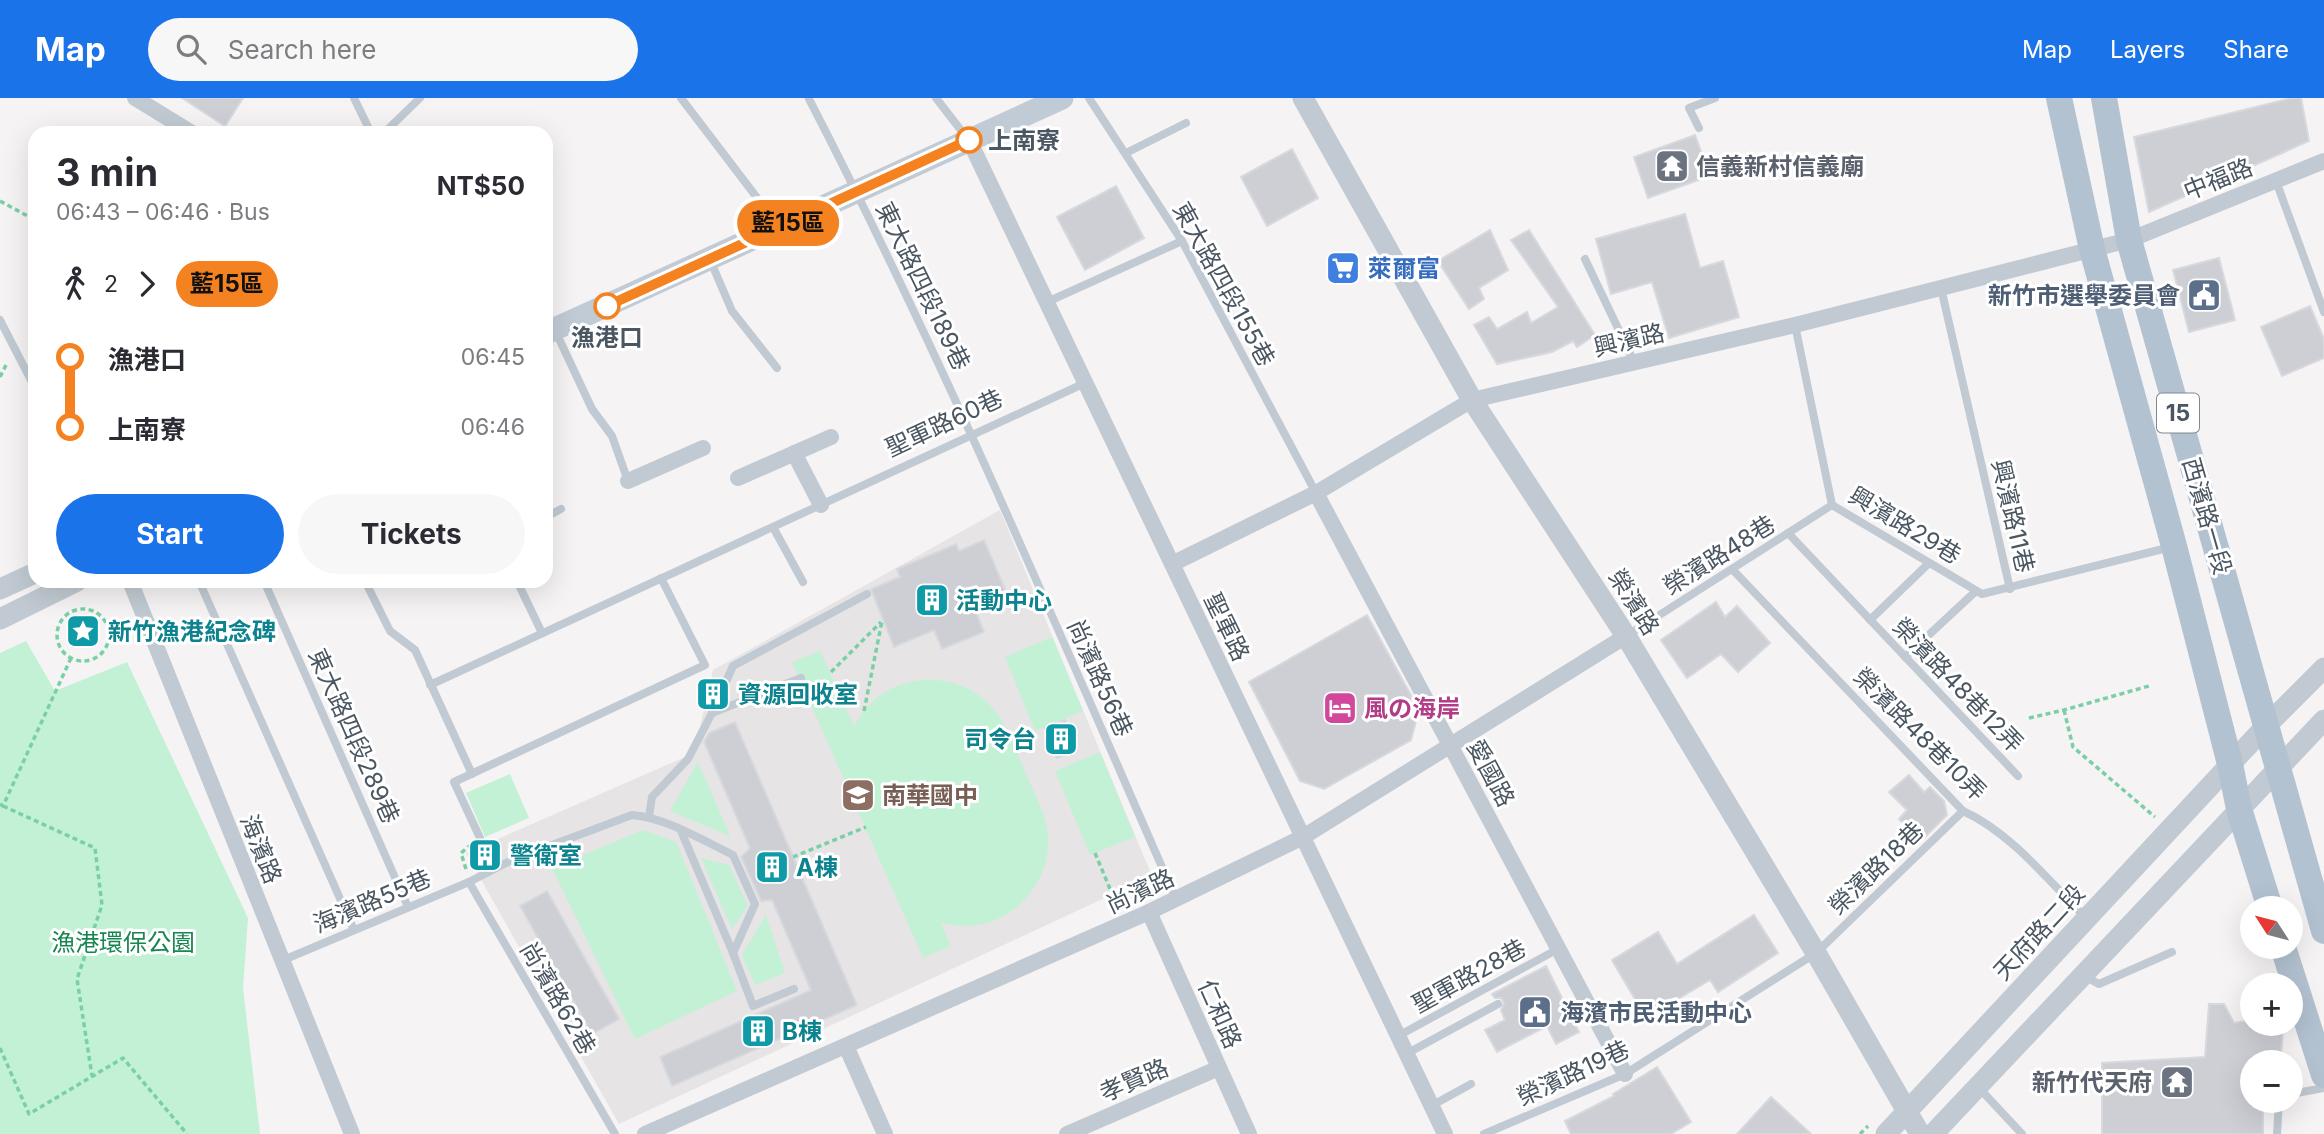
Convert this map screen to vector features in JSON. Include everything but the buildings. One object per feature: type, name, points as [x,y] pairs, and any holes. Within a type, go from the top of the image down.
[{"type":"main road","points":[[553,322],[710,259],[1062,98]]},
{"type":"main road","name":"西濱路一段","points":[[2059,98],[2092,249],[2230,764]]},
{"type":"main road","name":"西濱路一段","points":[[2104,98],[2129,240],[2324,931]]},
{"type":"main road","name":"15","points":[[2230,764],[2239,809],[2266,896]]},
{"type":"main road","points":[[2287,959],[2324,1075]]},
{"type":"street","points":[[135,98],[181,126]]},
{"type":"street","name":"榮濱路","points":[[1303,98],[1472,400],[1626,636],[1816,953],[1920,1134]]},
{"type":"street","name":"聖軍路","points":[[969,140],[1445,1134]]},
{"type":"street","name":"中福路","points":[[2129,240],[2324,161]]},
{"type":"street","name":"興濱路","points":[[1172,564],[1316,493],[1472,400],[1795,325],[2129,240]]},
{"type":"street","points":[[738,478],[831,437]]},
{"type":"street","points":[[628,481],[703,448]]},
{"type":"street","points":[[794,453],[821,505]]},
{"type":"street","name":"愛國路","points":[[1316,493],[1625,1074]]},
{"type":"street","points":[[0,589],[28,576]]},
{"type":"street","points":[[0,620],[63,588]]},
{"type":"street","name":"海濱路","points":[[133,588],[352,1134]]},
{"type":"street","name":"尚濱路","points":[[645,1134],[1149,912],[1303,837],[1626,636]]},
{"type":"street","name":"天府路二段","points":[[1886,1134],[2230,764],[2324,668]]},
{"type":"street","points":[[1933,1134],[2324,720]]},
{"type":"street","name":"仁和路","points":[[1149,912],[1249,1134]]},
{"type":"street","points":[[846,1045],[885,1134]]},
{"type":"street","name":"孝賢路","points":[[1069,1134],[1219,1068]]},
{"type":"lane","points":[[354,98],[368,126]]},
{"type":"lane","points":[[391,126],[420,98]]},
{"type":"lane","points":[[681,98],[779,228]]},
{"type":"lane","points":[[936,98],[969,140]]},
{"type":"lane","name":"東大路四段155巷","points":[[1089,98],[1182,241],[1316,493]]},
{"type":"lane","points":[[1699,128],[1689,108],[1716,98]]},
{"type":"lane","name":"東大路四段189巷","points":[[808,99],[857,192],[973,434]]},
{"type":"lane","points":[[1125,153],[1186,123]]},
{"type":"lane","points":[[2276,181],[2324,312]]},
{"type":"lane","points":[[1047,302],[1182,241]]},
{"type":"lane","points":[[710,259],[732,311],[777,368]]},
{"type":"lane","points":[[1585,259],[1633,362]]},
{"type":"lane","name":"興濱路11巷","points":[[1941,287],[2010,589],[2174,547]]},
{"type":"lane","points":[[0,320],[28,374]]},
{"type":"lane","name":"興濱路29巷","points":[[1795,325],[1832,505],[1982,594],[2010,589]]},
{"type":"lane","points":[[553,332],[593,409],[612,436],[628,481]]},
{"type":"lane","name":"聖軍路60巷","points":[[430,685],[1085,383]]},
{"type":"lane","name":"尚濱路56巷","points":[[973,434],[1176,899]]},
{"type":"lane","name":"榮濱路48巷","points":[[1626,636],[1832,505]]},
{"type":"lane","points":[[553,513],[561,509]]},
{"type":"lane","points":[[773,527],[803,582]]},
{"type":"lane","name":"榮濱路48巷12弄","points":[[1788,533],[2018,776]]},
{"type":"lane","name":"榮濱路48巷12弄","points":[[1870,620],[1928,563]]},
{"type":"lane","name":"榮濱路48巷10弄","points":[[1732,569],[1963,811],[1982,820],[2048,877],[2087,919]]},
{"type":"lane","points":[[480,838],[454,782],[705,665],[661,578]]},
{"type":"lane","name":"海濱路","points":[[202,588],[354,930]]},
{"type":"lane","name":"東大路四段289巷","points":[[267,588],[408,907]]},
{"type":"lane","points":[[368,588],[390,631],[415,650],[472,774]]},
{"type":"lane","points":[[520,588],[542,634]]},
{"type":"lane","points":[[1905,657],[1976,591]]},
{"type":"lane","points":[[733,953],[755,904],[733,855],[649,816],[652,797],[688,759],[733,666],[867,594]]},
{"type":"lane","points":[[712,713],[801,678]]},
{"type":"lane","name":"榮濱路18巷","points":[[1816,953],[1963,811]]},
{"type":"lane","name":"海濱路55巷","points":[[281,961],[469,882],[512,860],[632,815],[649,816]]},
{"type":"lane","points":[[681,831],[753,1006],[794,989]]},
{"type":"lane","name":"尚濱路62巷","points":[[469,882],[615,1134]]},
{"type":"lane","name":"聖軍路28巷","points":[[1398,1036],[1558,948]]},
{"type":"lane","points":[[2082,975],[2099,984],[2172,952]]},
{"type":"lane","name":"榮濱路19巷","points":[[1484,1134],[1625,1074],[1816,953]]},
{"type":"lane","points":[[1406,1054],[1498,1004]]},
{"type":"lane","points":[[1431,1106],[1471,1084]]},
{"type":"lane","points":[[1978,1086],[1987,1099],[2022,1134]]},
{"type":"lane","points":[[2303,1092],[2324,1088]]},
{"type":"lane","points":[[2277,1134],[2278,1113]]},
{"type":"path","points":[[0,201],[28,216]]},
{"type":"path","points":[[0,376],[9,359]]},
{"type":"path","points":[[83,608],[99,613],[109,628],[107,645],[96,658],[88,661],[71,658],[64,653],[56,637],[60,620],[74,609],[83,608]]},
{"type":"path","points":[[831,672],[882,621],[864,711]]},
{"type":"path","points":[[71,658],[2,805],[95,848],[102,905],[77,979],[92,1076]]},
{"type":"path","points":[[2029,718],[2149,686]]},
{"type":"path","points":[[2064,710],[2073,747],[2169,831]]},
{"type":"path","points":[[793,857],[866,827]]},
{"type":"path","points":[[469,882],[461,853],[480,838]]},
{"type":"path","points":[[1095,853],[1124,923]]},
{"type":"path","points":[[0,1048],[29,1114],[123,1058],[187,1134]]},
{"type":"shaded area","name":"南華國中","points":[[1000,510],[1152,876],[619,1124],[466,853],[694,753],[713,670]]},
{"type":"green space","points":[[1052,637],[1083,711],[1035,731],[1005,657]]},
{"type":"green space","name":"漁港環保公園","points":[[26,641],[55,691],[127,662],[248,918],[243,988],[260,1134],[0,1134],[0,653]]},
{"type":"green space","points":[[820,651],[854,726],[878,697],[905,683],[921,680],[951,682],[979,695],[990,705],[1007,730],[1043,813],[1048,852],[1038,881],[1030,894],[1007,914],[993,921],[968,926],[941,923],[951,946],[923,958],[792,662]]},
{"type":"green space","points":[[1100,752],[1135,837],[1090,855],[1055,771]]},
{"type":"green space","points":[[698,762],[730,836],[670,811]]},
{"type":"green space","points":[[510,774],[529,818],[485,837],[466,793]]},
{"type":"green space","points":[[643,830],[676,842],[737,991],[635,1039],[552,868]]},
{"type":"green space","points":[[701,858],[729,865],[748,906],[732,929]]},
{"type":"green space","points":[[766,915],[785,973],[755,985],[742,955]]},
{"type":"bus line","name":"藍15區","points":[[607,306],[969,140]]},
{"type":"place","name":"上南寮","points":[[969,140]]},
{"type":"place","name":"信義新村信義廟","points":[[1672,166]]},
{"type":"place","name":"萊爾富","points":[[1343,268]]},
{"type":"place","name":"新竹市選舉委員會","points":[[2204,295]]},
{"type":"place","name":"漁港口","points":[[607,306]]},
{"type":"place","name":"活動中心","points":[[932,600]]},
{"type":"place","name":"新竹漁港紀念碑","points":[[83,631]]},
{"type":"place","name":"資源回收室","points":[[713,694]]},
{"type":"place","name":"風の海岸","points":[[1340,708]]},
{"type":"place","name":"司令台","points":[[1061,739]]},
{"type":"place","name":"南華國中","points":[[858,795]]},
{"type":"place","name":"警衛室","points":[[485,855]]},
{"type":"place","name":"A棟","points":[[772,867]]},
{"type":"place","name":"海濱市民活動中心","points":[[1535,1012]]},
{"type":"place","name":"B棟","points":[[758,1031]]},
{"type":"place","name":"新竹代天府","points":[[2177,1082]]}]
